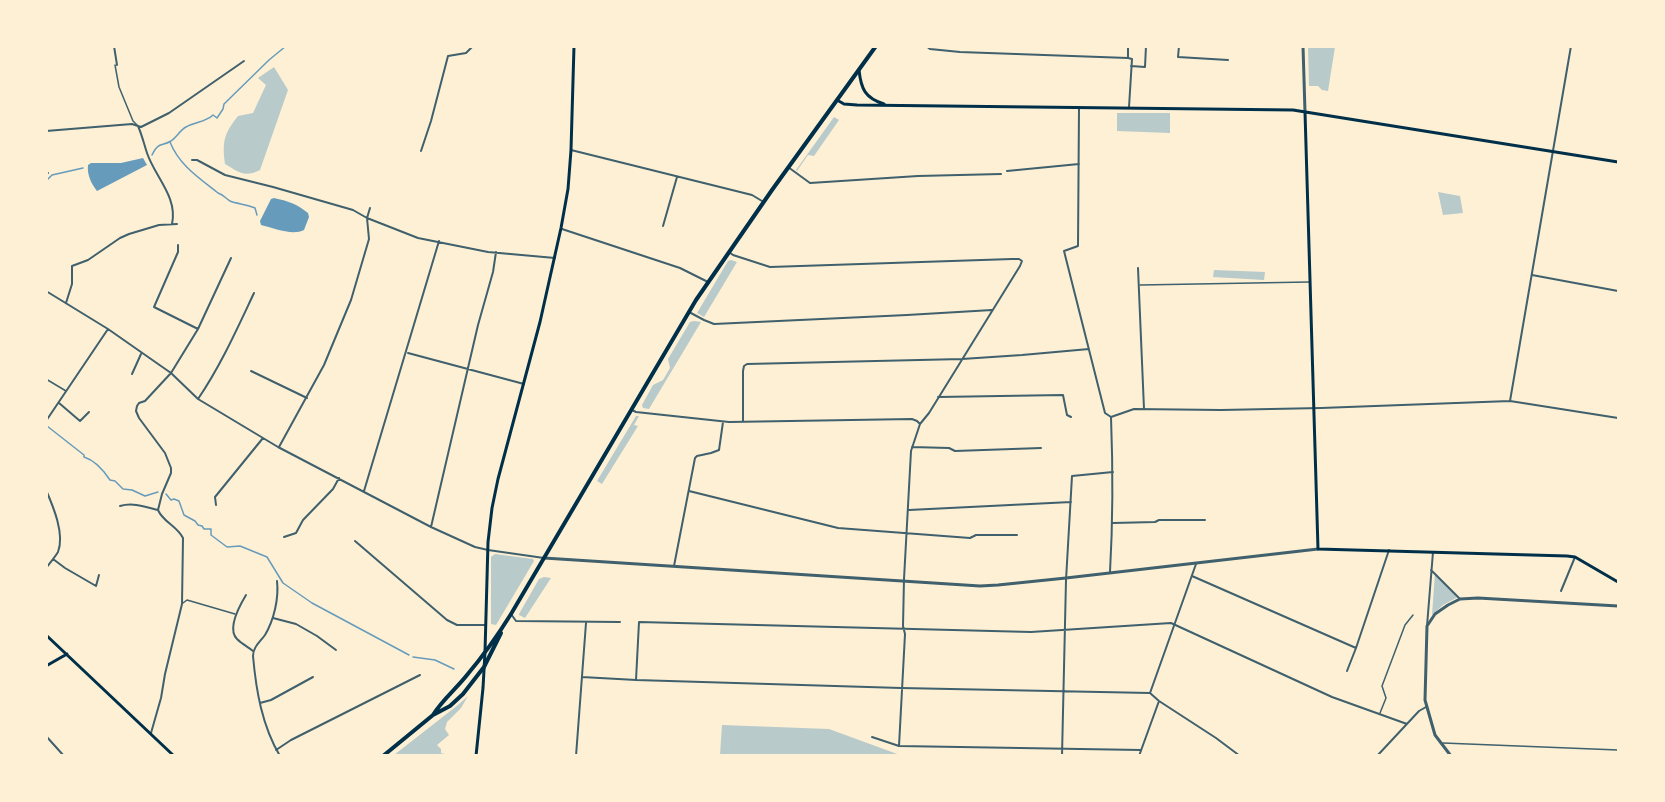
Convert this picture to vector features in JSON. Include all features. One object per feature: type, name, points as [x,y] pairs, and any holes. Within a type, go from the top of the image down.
[{"type":"main road","points":[[476,756],[483,688],[491,519],[496,489],[555,258],[568,189],[574,46]]},
{"type":"main road","points":[[433,715],[485,652],[511,614],[708,282],[876,46]]},
{"type":"main road","points":[[859,70],[862,87],[866,93],[876,101],[888,105]]},
{"type":"main road","points":[[837,100],[841,104],[850,105],[1129,107],[1305,112],[1618,162]]},
{"type":"main road","points":[[1305,112],[1318,549],[1575,557],[1618,582]]},
{"type":"main road","points":[[383,756],[463,694],[484,667],[504,624]]},
{"type":"main road","points":[[46,635],[174,756]]},
{"type":"main road","points":[[46,666],[67,654]]},
{"type":"street","points":[[114,46],[119,87],[133,121],[138,126],[147,154],[166,187],[174,216],[172,224]]},
{"type":"street","points":[[421,151],[448,56],[466,53],[473,46]]},
{"type":"street","points":[[926,46],[930,49],[960,52],[1128,58]]},
{"type":"street","points":[[960,46],[960,52]]},
{"type":"street","points":[[1128,46],[1128,58],[1131,59],[1129,107]]},
{"type":"street","points":[[1131,66],[1145,67],[1146,46]]},
{"type":"street","points":[[1179,46],[1178,57],[1228,60]]},
{"type":"street","points":[[1303,46],[1305,112]]},
{"type":"street","points":[[1510,401],[1571,46]]},
{"type":"street","points":[[46,131],[132,124],[141,127],[169,113],[244,61]]},
{"type":"street","points":[[1079,107],[1078,246],[1064,250],[1105,413],[1111,417]]},
{"type":"street","points":[[571,150],[752,195],[764,201]]},
{"type":"street","points":[[192,160],[197,160],[225,175],[353,210],[367,218],[418,238],[496,252],[555,258]]},
{"type":"street","points":[[1007,171],[1079,164]]},
{"type":"street","points":[[788,167],[810,183],[918,176],[1001,174]]},
{"type":"street","points":[[663,226],[677,177]]},
{"type":"street","points":[[279,447],[336,340],[351,300],[369,239],[367,218],[370,208]]},
{"type":"street","points":[[66,303],[72,284],[72,266],[88,260],[120,238],[159,225],[177,224]]},
{"type":"street","points":[[561,228],[680,268],[708,282]]},
{"type":"street","points":[[364,491],[439,242]]},
{"type":"street","points":[[178,245],[178,252],[154,307],[198,329]]},
{"type":"street","points":[[431,527],[496,252]]},
{"type":"street","points":[[728,252],[770,267],[1019,259],[1022,261],[920,424],[912,447],[898,746]]},
{"type":"street","points":[[151,733],[162,698],[165,674],[182,604],[183,538],[177,529],[160,515],[158,510],[171,468],[165,453],[136,411],[139,403],[145,400],[171,373],[198,329],[231,258]]},
{"type":"street","points":[[1138,268],[1144,409]]},
{"type":"street","points":[[1532,275],[1618,291]]},
{"type":"street","points":[[1139,285],[1309,282]]},
{"type":"street","points":[[198,399],[217,368],[254,293]]},
{"type":"street","points":[[48,294],[108,329],[171,373],[198,399],[263,438],[431,527],[475,547],[488,550],[544,558],[998,585],[1318,549]]},
{"type":"street","points":[[689,312],[714,324],[992,310]]},
{"type":"street","points":[[46,421],[108,329]]},
{"type":"street","points":[[743,422],[743,371],[747,364],[962,359],[1089,349]]},
{"type":"street","points":[[407,353],[524,384]]},
{"type":"street","points":[[132,374],[141,354]]},
{"type":"street","points":[[251,371],[307,398]]},
{"type":"street","points":[[46,379],[66,392]]},
{"type":"street","points":[[938,397],[1063,395],[1067,416],[1071,417]]},
{"type":"street","points":[[1111,417],[1134,409],[1221,410],[1510,401],[1618,418]]},
{"type":"street","points":[[59,403],[80,421],[89,412]]},
{"type":"street","points":[[631,410],[723,422],[912,419],[920,424]]},
{"type":"street","points":[[1110,573],[1113,524],[1111,417]]},
{"type":"street","points":[[674,566],[695,458],[719,450],[723,422]]},
{"type":"street","points":[[216,505],[215,496],[263,438]]},
{"type":"street","points":[[912,447],[949,448],[955,451],[1041,448]]},
{"type":"street","points":[[1062,756],[1066,578],[1072,476],[1113,472]]},
{"type":"street","points":[[284,537],[296,533],[303,520],[333,489],[339,478]]},
{"type":"street","points":[[46,490],[54,507],[58,526],[58,550],[46,568]]},
{"type":"street","points":[[689,491],[838,528],[970,538],[976,535],[1017,535]]},
{"type":"street","points":[[908,511],[1071,502]]},
{"type":"street","points":[[120,506],[140,505],[158,510]]},
{"type":"street","points":[[1113,524],[1159,520],[1205,520]]},
{"type":"street","points":[[355,541],[447,620],[457,625],[486,625]]},
{"type":"street","points":[[1347,671],[1389,550]]},
{"type":"street","points":[[1433,552],[1427,626],[1425,700],[1436,735],[1450,756]]},
{"type":"street","points":[[1562,591],[1575,557]]},
{"type":"street","points":[[53,559],[96,586],[99,575]]},
{"type":"street","points":[[1150,693],[1196,564]]},
{"type":"street","points":[[1431,570],[1460,599]]},
{"type":"street","points":[[1192,576],[1356,648]]},
{"type":"street","points":[[277,582],[278,590],[273,618],[266,634],[253,651],[260,703],[271,738],[280,756]]},
{"type":"street","points":[[246,595],[236,614],[233,632],[236,638],[253,651]]},
{"type":"street","points":[[1427,626],[1439,611],[1460,599],[1618,606]]},
{"type":"street","points":[[182,604],[187,600],[236,614]]},
{"type":"street","points":[[511,614],[516,621],[620,622]]},
{"type":"street","points":[[1380,714],[1386,698],[1382,686],[1405,626],[1413,615]]},
{"type":"street","points":[[273,618],[296,624],[336,650]]},
{"type":"street","points":[[636,680],[639,622],[1031,632],[1174,624],[1332,697],[1407,724]]},
{"type":"street","points":[[576,756],[586,623]]},
{"type":"street","points":[[276,750],[291,740],[420,675]]},
{"type":"street","points":[[260,703],[272,700],[313,677]]},
{"type":"street","points":[[582,677],[901,688],[1150,693],[1240,756]]},
{"type":"street","points":[[1139,756],[1159,701]]},
{"type":"street","points":[[1377,756],[1419,711],[1427,706]]},
{"type":"street","points":[[46,736],[64,756]]},
{"type":"street","points":[[872,737],[898,746],[1141,750]]},
{"type":"street","points":[[1441,743],[1618,750]]},
{"type":"shaded area","points":[[1308,47],[1335,47],[1328,91],[1318,86],[1309,86]]},
{"type":"shaded area","points":[[274,67],[288,90],[260,170],[250,174],[242,173],[225,164],[225,138],[238,116],[253,113],[266,85],[258,78]]},
{"type":"shaded area","points":[[1117,113],[1170,113],[1170,133],[1117,131]]},
{"type":"shaded area","points":[[834,117],[839,120],[814,156],[808,155],[797,171],[796,170]]},
{"type":"shaded area","points":[[1438,192],[1460,196],[1463,213],[1443,215]]},
{"type":"shaded area","points":[[728,261],[737,262],[704,317],[697,313]]},
{"type":"shaded area","points":[[1214,270],[1265,272],[1264,280],[1213,277]]},
{"type":"shaded area","points":[[690,322],[701,322],[649,409],[643,408],[642,405],[653,385],[663,380],[670,368],[668,359]]},
{"type":"shaded area","points":[[636,416],[639,416],[634,425],[638,426],[602,484],[597,481]]},
{"type":"shaded area","points":[[495,554],[534,561],[496,625],[491,624],[491,557]]},
{"type":"shaded area","points":[[1435,573],[1458,597],[1443,605],[1432,615]]},
{"type":"shaded area","points":[[551,578],[525,618],[519,615],[539,579]]},
{"type":"shaded area","points":[[468,696],[461,708],[447,722],[445,729],[449,735],[437,745],[441,753],[448,755],[394,755],[458,705]]},
{"type":"shaded area","points":[[722,725],[829,729],[900,755],[720,755]]},
{"type":"water","points":[[143,158],[147,165],[97,191],[90,179],[88,165],[91,163],[121,163]]},
{"type":"water","points":[[271,199],[292,203],[308,213],[309,217],[304,230],[289,232],[261,225],[260,221]]},
{"type":"waterway","points":[[152,155],[158,146],[171,141],[186,127],[213,115],[217,118],[224,104],[286,46]]},
{"type":"waterway","points":[[170,142],[179,158],[197,176],[230,201],[255,208],[257,215]]},
{"type":"waterway","points":[[46,181],[52,175],[83,168]]},
{"type":"waterway","points":[[47,426],[84,457],[95,463],[110,480],[115,481],[123,489],[145,496],[158,492]]},
{"type":"waterway","points":[[166,494],[171,500],[179,501],[184,515],[204,529],[211,529],[211,535],[227,547],[240,546],[267,557],[283,583],[312,603],[409,655]]},
{"type":"waterway","points":[[413,657],[435,660],[454,669]]}]
